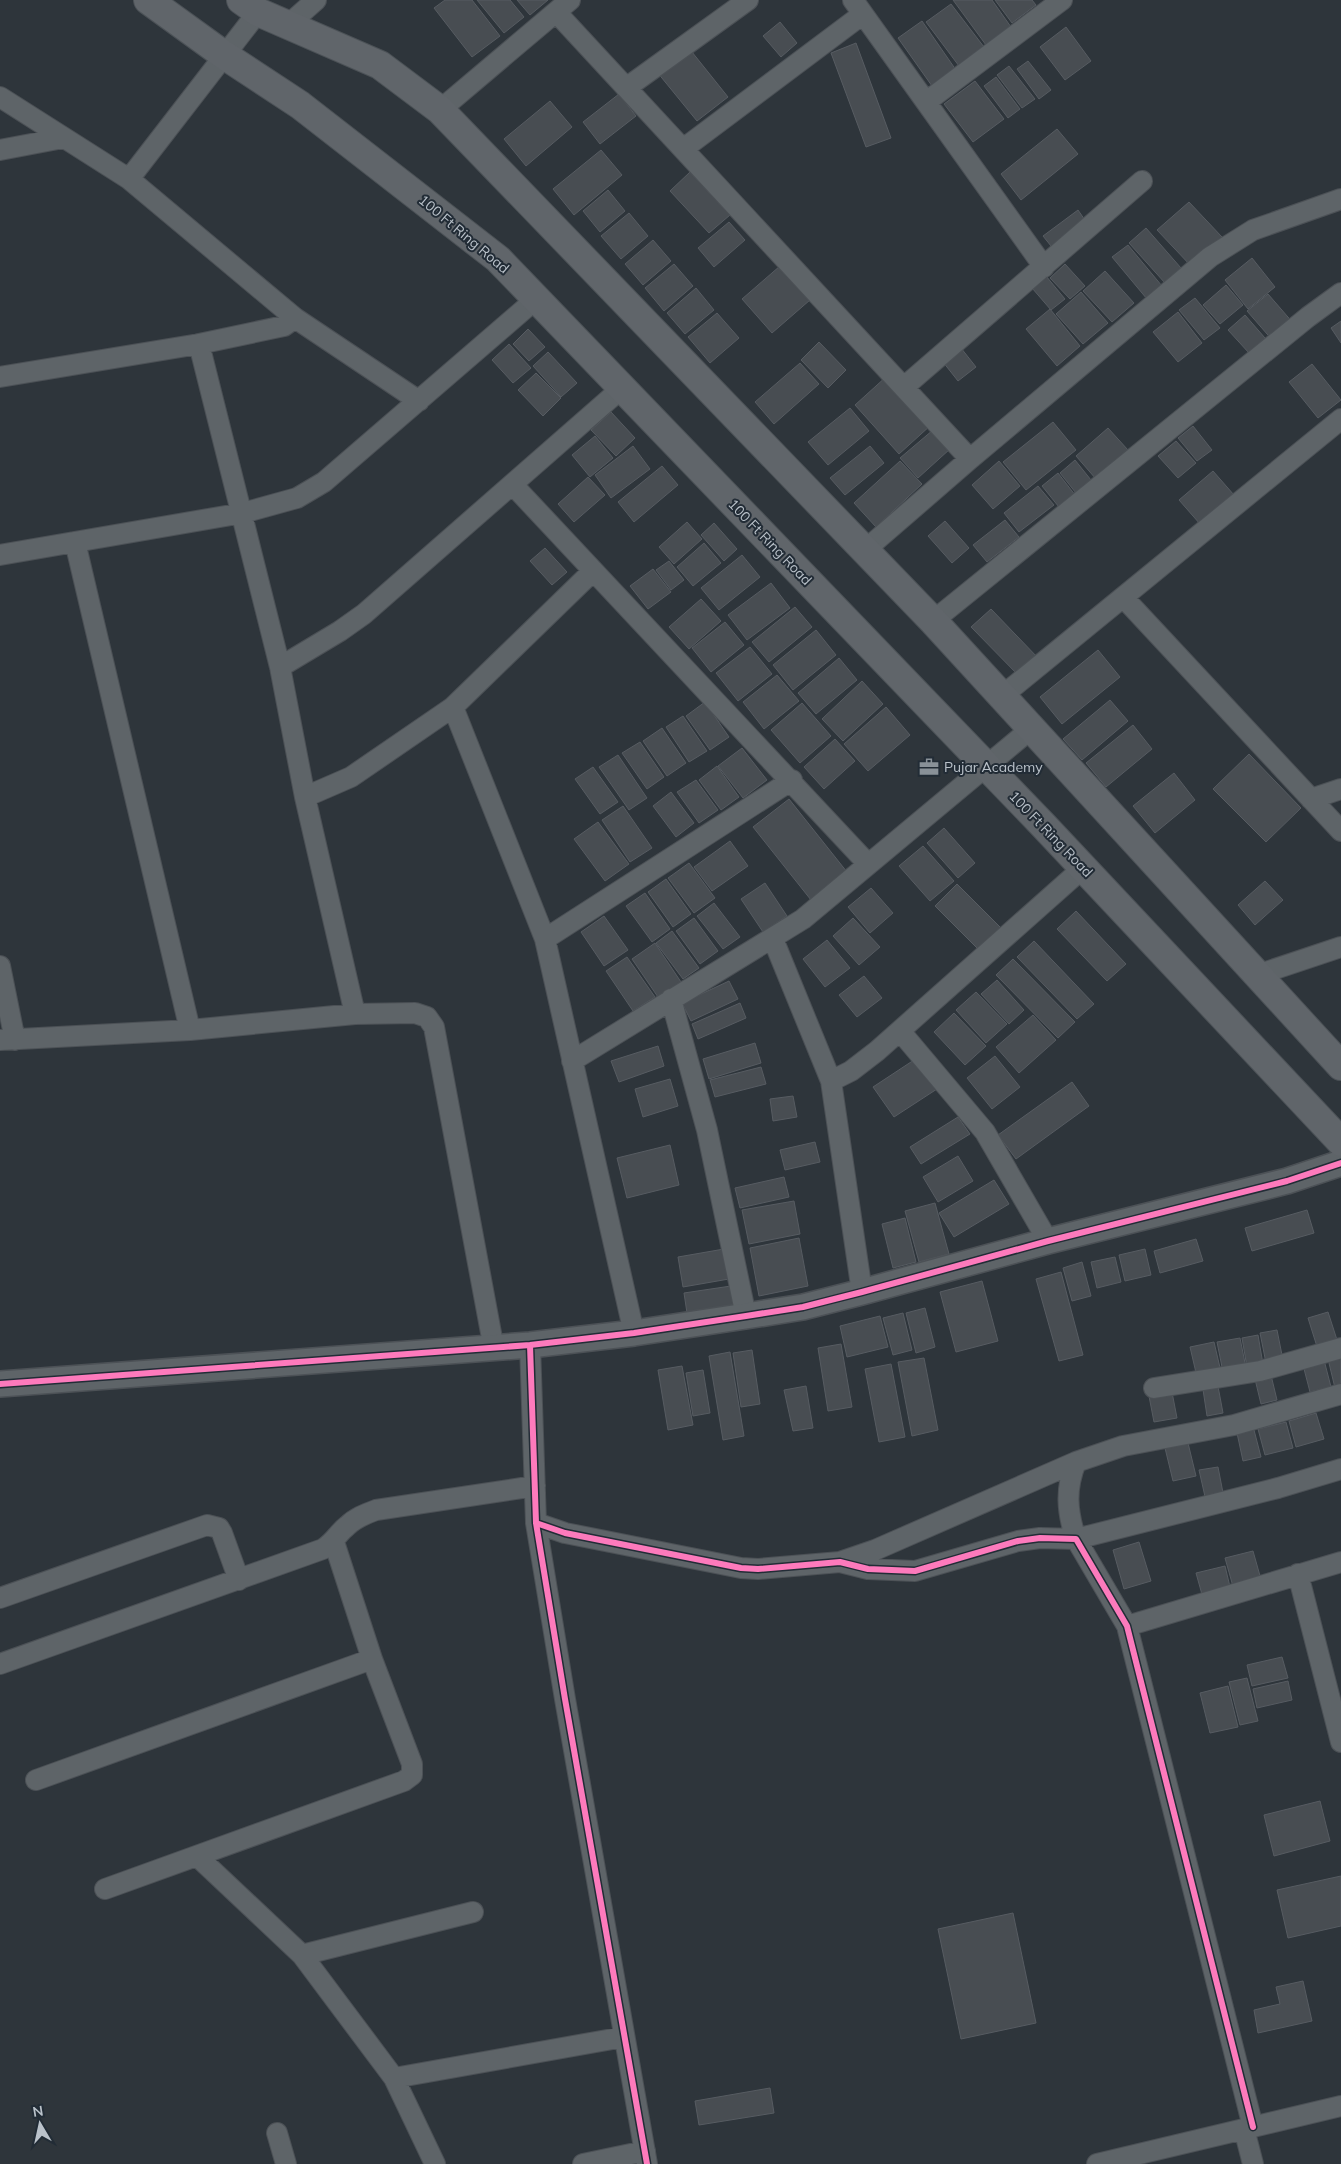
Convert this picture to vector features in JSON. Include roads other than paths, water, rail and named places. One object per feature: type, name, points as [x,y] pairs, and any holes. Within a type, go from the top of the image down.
[{"type":"main road","name":"100 Ft Ring Road","points":[[148,0],[224,55],[300,106],[498,259],[1083,868],[1341,1142]]},
{"type":"main road","points":[[249,6],[380,65],[440,110],[933,621],[1341,1066]]},
{"type":"street","points":[[288,25],[316,0]]},
{"type":"street","points":[[626,88],[748,0]]},
{"type":"street","points":[[926,102],[1062,0]]},
{"type":"street","points":[[129,180],[224,55],[249,6]]},
{"type":"street","points":[[440,110],[563,6],[626,88],[970,459]]},
{"type":"street","points":[[683,149],[858,7],[1044,266]]},
{"type":"street","points":[[0,97],[129,180],[295,318],[420,401]]},
{"type":"street","points":[[0,150],[63,138]]},
{"type":"street","points":[[904,387],[1142,181]]},
{"type":"street","points":[[865,550],[970,459],[1210,258],[1253,230],[1341,199]]},
{"type":"street","points":[[933,621],[1308,317],[1341,294]]},
{"type":"street","points":[[0,555],[243,513],[297,498],[324,482],[536,299]]},
{"type":"street","points":[[0,377],[199,344],[284,326],[295,318]]},
{"type":"street","points":[[199,344],[243,513],[280,668],[305,797],[355,1014]]},
{"type":"street","points":[[280,668],[364,614],[622,388]]},
{"type":"street","points":[[1002,696],[1341,419]]},
{"type":"street","points":[[513,485],[792,780],[868,864]]},
{"type":"street","points":[[75,542],[190,1030]]},
{"type":"street","points":[[305,797],[351,777],[453,707],[593,571]]},
{"type":"street","points":[[1124,597],[1341,831]]},
{"type":"street","points":[[453,707],[545,939],[634,1334]]},
{"type":"street","points":[[572,1061],[803,919],[1032,728]]},
{"type":"street","points":[[545,939],[792,780]]},
{"type":"street","points":[[1311,799],[1341,789]]},
{"type":"street","points":[[830,1081],[864,1062],[1083,868]]},
{"type":"street","points":[[773,939],[830,1081],[862,1292]]},
{"type":"street","points":[[1257,975],[1341,947]]},
{"type":"street","points":[[0,966],[7,1040],[190,1030],[355,1014],[415,1014],[427,1017],[434,1027],[494,1349]]},
{"type":"street","points":[[671,999],[707,1130],[746,1316]]},
{"type":"street","points":[[900,1031],[985,1132],[1048,1241]]},
{"type":"street","points":[[0,1384],[494,1349],[634,1334],[746,1316],[804,1306],[862,1292],[1048,1241],[1287,1181],[1341,1163]]},
{"type":"street","points":[[530,1345],[536,1523],[646,2158],[583,2164]]},
{"type":"street","points":[[1154,1388],[1260,1371],[1341,1348]]},
{"type":"street","points":[[536,1523],[565,1532],[741,1568],[758,1569],[840,1562],[875,1550],[1076,1462],[1123,1446],[1234,1425],[1341,1394]]},
{"type":"street","points":[[1076,1462],[1070,1478],[1067,1495],[1070,1522],[1076,1539],[1127,1626],[1249,2128],[1253,2164]]},
{"type":"street","points":[[840,1562],[868,1568],[915,1571],[1018,1541],[1040,1538],[1076,1539],[1278,1488],[1341,1469]]},
{"type":"street","points":[[0,1664],[323,1549],[334,1542],[345,1527],[358,1517],[376,1510],[535,1486]]},
{"type":"street","points":[[0,1598],[206,1525],[219,1528],[222,1533],[239,1580]]},
{"type":"street","points":[[105,1889],[409,1779],[412,1775],[412,1764],[372,1659],[334,1542]]},
{"type":"street","points":[[1127,1626],[1341,1562]]},
{"type":"street","points":[[1298,1574],[1336,1699],[1341,1742]]},
{"type":"street","points":[[36,1780],[372,1659]]},
{"type":"street","points":[[197,1856],[302,1955],[394,2078],[435,2164]]},
{"type":"street","points":[[302,1955],[473,1912]]},
{"type":"street","points":[[394,2078],[624,2037]]},
{"type":"street","points":[[1097,2164],[1341,2106]]},
{"type":"street","points":[[277,2133],[286,2164]]},
{"type":"place","name":"Pujar Academy","points":[[929,767]]}]
